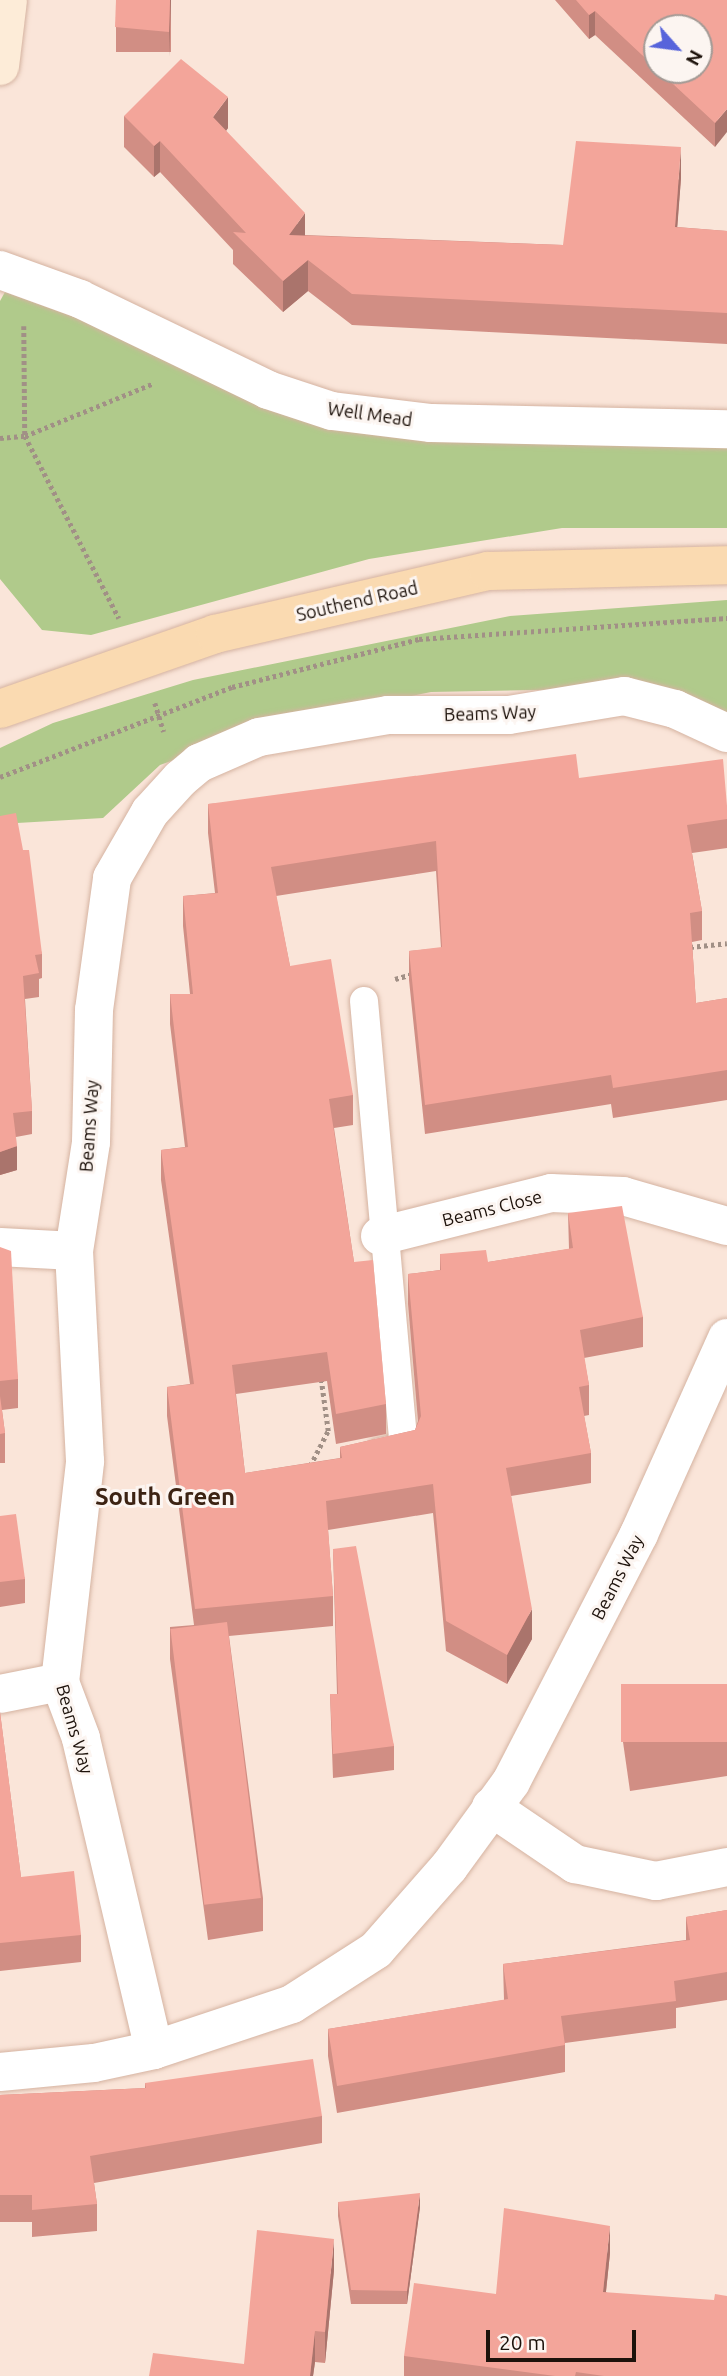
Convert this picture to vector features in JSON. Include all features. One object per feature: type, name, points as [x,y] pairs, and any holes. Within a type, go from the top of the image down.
[{"type":"main road","name":"Southend Road","points":[[0,709],[215,634],[488,571],[727,565]]},
{"type":"street","points":[[0,66],[8,0]]},
{"type":"street","name":"Well Mead","points":[[12,273],[205,363],[332,411],[431,423],[727,429]]},
{"type":"street","name":"Beams Way","points":[[154,2050],[81,1738],[60,1682],[85,1461],[74,1251],[91,1142],[94,1010],[112,878],[150,812],[180,779],[199,763],[259,737],[388,715],[509,715],[624,696],[675,709],[727,733]]},
{"type":"street","name":"Beams Close","points":[[380,1236],[551,1193],[623,1196],[727,1226]]},
{"type":"street","points":[[0,1247],[74,1251]]},
{"type":"street","name":"Beams Way","points":[[0,2072],[94,2063],[154,2050],[292,2004],[376,1950],[449,1867],[511,1782],[639,1534],[727,1338]]},
{"type":"street","points":[[0,1694],[60,1682]]},
{"type":"street","points":[[491,1807],[575,1864],[656,1881],[727,1867]]},
{"type":"lane","points":[[350,1458],[404,1447],[380,1236],[364,1000]]},
{"type":"path","points":[[12,273],[25,436],[140,659],[180,779]]},
{"type":"path","points":[[0,438],[25,436],[205,363]]},
{"type":"path","points":[[0,777],[233,687],[419,639],[727,618]]},
{"type":"path","points":[[675,949],[727,943]]},
{"type":"path","points":[[364,1000],[401,975],[426,973]]},
{"type":"path","points":[[310,1480],[311,1454],[328,1431],[318,1362]]},
{"type":"green space","points":[[5,292],[332,411],[727,426],[727,528],[562,528],[369,559],[91,635],[42,630],[0,579],[0,301]]},
{"type":"green space","points":[[727,600],[727,712],[653,688],[431,692],[274,724],[160,765],[103,818],[0,824],[0,748],[53,723],[193,680],[510,616]]},
{"type":"building","points":[[116,0],[170,0],[169,32],[115,27]]},
{"type":"building","points":[[576,0],[727,0],[727,109],[715,123],[673,84],[713,84],[713,14],[643,14],[643,56],[595,11],[589,15]]},
{"type":"building","points":[[181,59],[228,97],[213,117],[305,213],[289,235],[563,245],[576,141],[681,147],[675,227],[727,231],[727,313],[352,294],[308,260],[283,281],[233,232],[246,233],[160,141],[154,146],[124,116]]},
{"type":"building","points":[[576,754],[579,778],[723,759],[727,819],[687,825],[702,911],[690,913],[696,1003],[727,998],[727,1070],[613,1088],[611,1075],[425,1105],[409,951],[442,947],[436,841],[271,867],[290,966],[331,959],[353,1095],[329,1099],[354,1262],[373,1260],[386,1404],[336,1414],[327,1352],[232,1365],[245,1473],[342,1458],[340,1447],[415,1430],[421,1416],[408,1274],[441,1270],[440,1254],[486,1250],[488,1262],[573,1248],[568,1213],[622,1206],[643,1317],[580,1330],[589,1385],[579,1387],[591,1453],[506,1468],[532,1609],[507,1655],[446,1621],[433,1484],[326,1501],[333,1596],[195,1609],[167,1387],[194,1384],[161,1150],[188,1147],[170,994],[193,994],[183,896],[218,893],[208,804]]},
{"type":"building","points":[[16,813],[23,850],[29,850],[42,954],[35,955],[39,973],[23,976],[32,1111],[13,1113],[17,1146],[0,1152],[0,816]]},
{"type":"building","points":[[0,1247],[11,1251],[18,1379],[0,1381]]},
{"type":"building","points":[[0,1396],[5,1433],[0,1434]]},
{"type":"building","points":[[16,1514],[25,1579],[0,1582],[0,1516]]},
{"type":"building","points":[[356,1546],[394,1746],[333,1754],[330,1694],[338,1694],[333,1549]]},
{"type":"building","points":[[227,1622],[261,1898],[204,1905],[170,1629]]},
{"type":"building","points":[[621,1684],[727,1684],[727,1742],[621,1742]]},
{"type":"building","points":[[0,1712],[21,1877],[74,1871],[81,1935],[0,1943]]},
{"type":"building","points":[[727,1910],[727,1972],[674,1981],[676,2001],[561,2016],[565,2045],[337,2086],[328,2029],[508,1999],[503,1964],[690,1940],[686,1917]]},
{"type":"building","points":[[313,2059],[322,2116],[90,2156],[97,2204],[32,2210],[32,2195],[0,2195],[0,2095],[146,2088],[145,2083]]},
{"type":"building","points":[[420,2193],[407,2291],[351,2290],[338,2202]]},
{"type":"building","points":[[504,2208],[610,2226],[603,2292],[714,2300],[715,2294],[727,2296],[727,2376],[604,2376],[576,2372],[575,2376],[555,2376],[404,2356],[414,2283],[496,2294]]},
{"type":"building","points":[[257,2230],[334,2239],[325,2332],[315,2331],[310,2376],[149,2376],[153,2353],[244,2364]]},
{"type":"district","name":"South Green","points":[[165,1497]]}]
